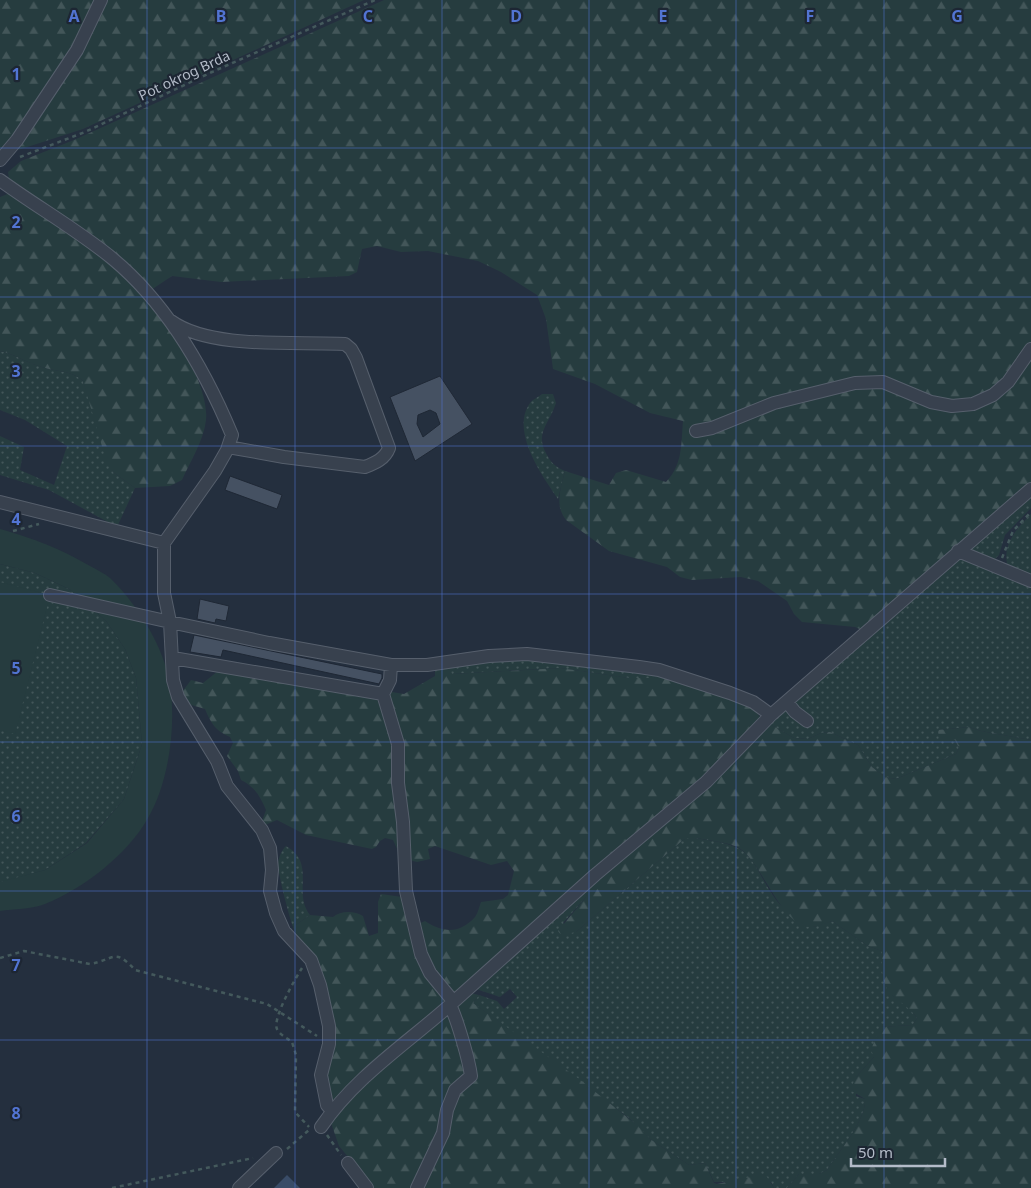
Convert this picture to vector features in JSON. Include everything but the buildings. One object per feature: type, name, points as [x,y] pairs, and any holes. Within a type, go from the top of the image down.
[{"type":"street","points":[[0,160],[17,140],[77,50],[101,0]]},
{"type":"street","points":[[0,180],[112,259],[139,284],[167,318],[208,383],[232,435],[228,447],[215,471],[164,543],[164,593],[170,622],[173,680],[178,697],[208,745],[227,786],[262,830],[270,848],[272,870],[270,891],[276,913],[284,931],[311,960],[326,1009],[329,1044],[321,1076],[327,1105],[332,1111]]},
{"type":"street","points":[[167,318],[180,328],[225,339],[249,342],[345,344],[351,349],[356,358],[389,448],[387,454],[377,462],[365,467],[284,457],[228,447]]},
{"type":"street","points":[[696,431],[712,428],[774,403],[855,383],[883,382],[931,402],[952,406],[973,404],[993,395],[1008,382],[1031,349]]},
{"type":"street","points":[[321,1126],[332,1111],[400,1045],[451,1003],[595,875],[706,782],[771,715],[1031,489]]},
{"type":"street","points":[[0,502],[164,543]]},
{"type":"street","points":[[958,551],[1031,581]]},
{"type":"street","points":[[50,595],[269,644],[391,665],[427,665],[489,656],[527,654],[659,670],[753,702],[771,715]]},
{"type":"street","points":[[173,658],[383,694]]},
{"type":"street","points":[[391,665],[390,680],[383,694],[398,744],[398,783],[403,822],[406,891],[421,954],[430,973],[451,1003],[470,1063],[471,1076],[455,1090],[447,1110],[443,1133],[416,1188]]},
{"type":"street","points":[[787,702],[795,712],[807,721]]},
{"type":"street","points":[[238,1188],[276,1153]]},
{"type":"street","points":[[348,1163],[367,1188]]},
{"type":"path","name":"Pot okrog Brda","points":[[15,159],[85,132],[212,72],[375,0]]},
{"type":"path","points":[[999,569],[1013,531],[1031,512]]},
{"type":"path","points":[[0,958],[24,951],[90,964],[99,963],[111,956],[123,958],[134,970],[267,1004],[329,1044]]},
{"type":"path","points":[[112,1188],[276,1153],[290,1148],[312,1127],[308,1127],[295,1112],[296,1055],[292,1042],[281,1035],[276,1028],[276,1018],[304,964]]},
{"type":"path","points":[[321,1126],[348,1163]]},
{"type":"green space","points":[[0,0],[97,0],[73,46],[11,140],[0,153]]},
{"type":"green space","points":[[107,0],[364,0],[83,129],[18,150]]},
{"type":"green space","points":[[384,0],[1031,0],[1031,483],[864,631],[855,627],[802,622],[794,614],[787,601],[758,581],[741,577],[692,580],[680,577],[667,567],[609,551],[566,520],[562,514],[559,502],[565,471],[609,485],[616,473],[626,470],[666,482],[676,468],[678,461],[683,421],[650,413],[595,384],[553,369],[546,319],[537,295],[501,272],[478,261],[428,251],[401,252],[377,246],[362,249],[357,272],[349,276],[221,282],[172,276],[151,290],[9,179],[8,172],[21,161],[74,140]]},
{"type":"green space","points":[[10,193],[110,262],[157,312],[187,357],[205,401],[206,420],[200,443],[182,480],[170,486],[135,488],[113,472],[106,460],[83,381],[69,373],[47,369],[0,351],[0,197]]},
{"type":"green space","points":[[0,351],[47,369],[69,373],[83,381],[113,472],[135,488],[117,527],[49,490],[0,475],[0,436],[24,447],[20,470],[54,485],[67,446],[25,420],[0,410]]},
{"type":"green space","points":[[542,394],[553,394],[556,403],[544,429],[542,441],[550,460],[565,471],[558,499],[530,453],[524,427],[525,414],[530,403]]},
{"type":"green space","points":[[1031,494],[1031,508],[1005,535],[999,555],[992,562],[970,550],[972,543]]},
{"type":"green space","points":[[1031,514],[1031,578],[1009,570],[1006,554],[1015,533]]},
{"type":"green space","points":[[0,529],[36,540],[68,554],[110,578],[119,587],[143,619],[162,655],[170,684],[172,723],[167,764],[156,802],[148,818],[129,845],[89,880],[60,897],[34,907],[0,911],[0,882],[45,870],[87,843],[124,799],[142,744],[136,678],[125,649],[106,621],[69,589],[35,573],[0,564]]},
{"type":"green space","points":[[961,557],[1031,584],[1031,740],[969,727],[939,730],[955,740],[959,748],[956,754],[896,779],[885,777],[872,767],[858,745],[830,732],[821,733],[808,739],[794,738],[768,723]]},
{"type":"green space","points":[[0,564],[35,573],[69,589],[106,621],[125,649],[136,678],[142,744],[124,799],[86,843],[45,870],[3,882],[0,882]]},
{"type":"green space","points":[[0,582],[50,595],[15,734],[0,730]]},
{"type":"green space","points":[[522,657],[658,674],[654,678],[629,678],[560,668],[451,674],[448,665]]},
{"type":"green space","points":[[448,665],[452,674],[560,668],[629,678],[654,678],[658,674],[753,707],[761,719],[706,776],[454,996],[433,974],[416,925],[425,921],[438,928],[450,930],[463,927],[475,917],[481,902],[503,899],[508,895],[514,871],[507,861],[491,865],[435,846],[428,849],[430,859],[417,862],[409,860],[386,691],[404,694],[435,676],[435,668]]},
{"type":"green space","points":[[223,667],[374,689],[392,730],[398,851],[393,840],[385,838],[372,849],[306,835],[277,820],[265,825],[262,821],[266,810],[262,800],[253,789],[241,780],[238,771],[227,756],[233,743],[230,737],[215,726],[209,719],[205,709],[188,704],[182,692],[191,680],[203,683]]},
{"type":"green space","points":[[768,723],[794,738],[808,739],[821,733],[830,732],[858,745],[872,767],[885,777],[896,779],[956,754],[959,748],[955,740],[939,740],[938,730],[969,727],[1031,740],[1031,1188],[787,1188],[799,1174],[819,1174],[827,1170],[857,1126],[865,1099],[850,1090],[856,1077],[874,1057],[871,1050],[880,1027],[913,1025],[917,1018],[889,992],[884,981],[882,951],[868,946],[832,921],[813,927],[802,925],[792,918],[782,907],[748,855],[739,848],[699,839],[689,838],[683,840],[576,932],[561,935],[558,931],[587,896],[584,890]]},
{"type":"green space","points":[[689,837],[720,842],[738,848],[749,857],[776,900],[790,913],[813,927],[832,921],[868,946],[882,951],[883,977],[893,996],[908,1006],[917,1018],[913,1025],[880,1027],[874,1057],[856,1077],[856,1096],[865,1099],[857,1126],[827,1170],[819,1174],[799,1174],[787,1188],[774,1188],[771,1182],[714,1182],[705,1163],[689,1165],[650,1139],[629,1118],[473,1003],[479,995],[497,1001],[504,1009],[517,997],[510,989],[500,997],[476,989],[584,890],[587,896],[563,923],[576,932],[683,840]]},
{"type":"green space","points":[[286,846],[295,853],[300,861],[303,897],[310,915],[293,927],[278,864],[280,854]]},
{"type":"green space","points":[[381,894],[402,897],[448,1001],[325,1111],[323,1081],[333,1017],[293,927],[310,915],[333,917],[340,913],[352,912],[363,916],[369,936],[378,933],[378,902]]},
{"type":"green space","points":[[470,993],[479,995],[473,1003],[579,1079],[637,1125],[650,1139],[689,1165],[705,1163],[714,1183],[761,1175],[767,1177],[774,1188],[374,1188],[339,1146],[331,1123],[341,1104]]},
{"type":"water","points":[[287,1175],[300,1188],[274,1188]]}]
